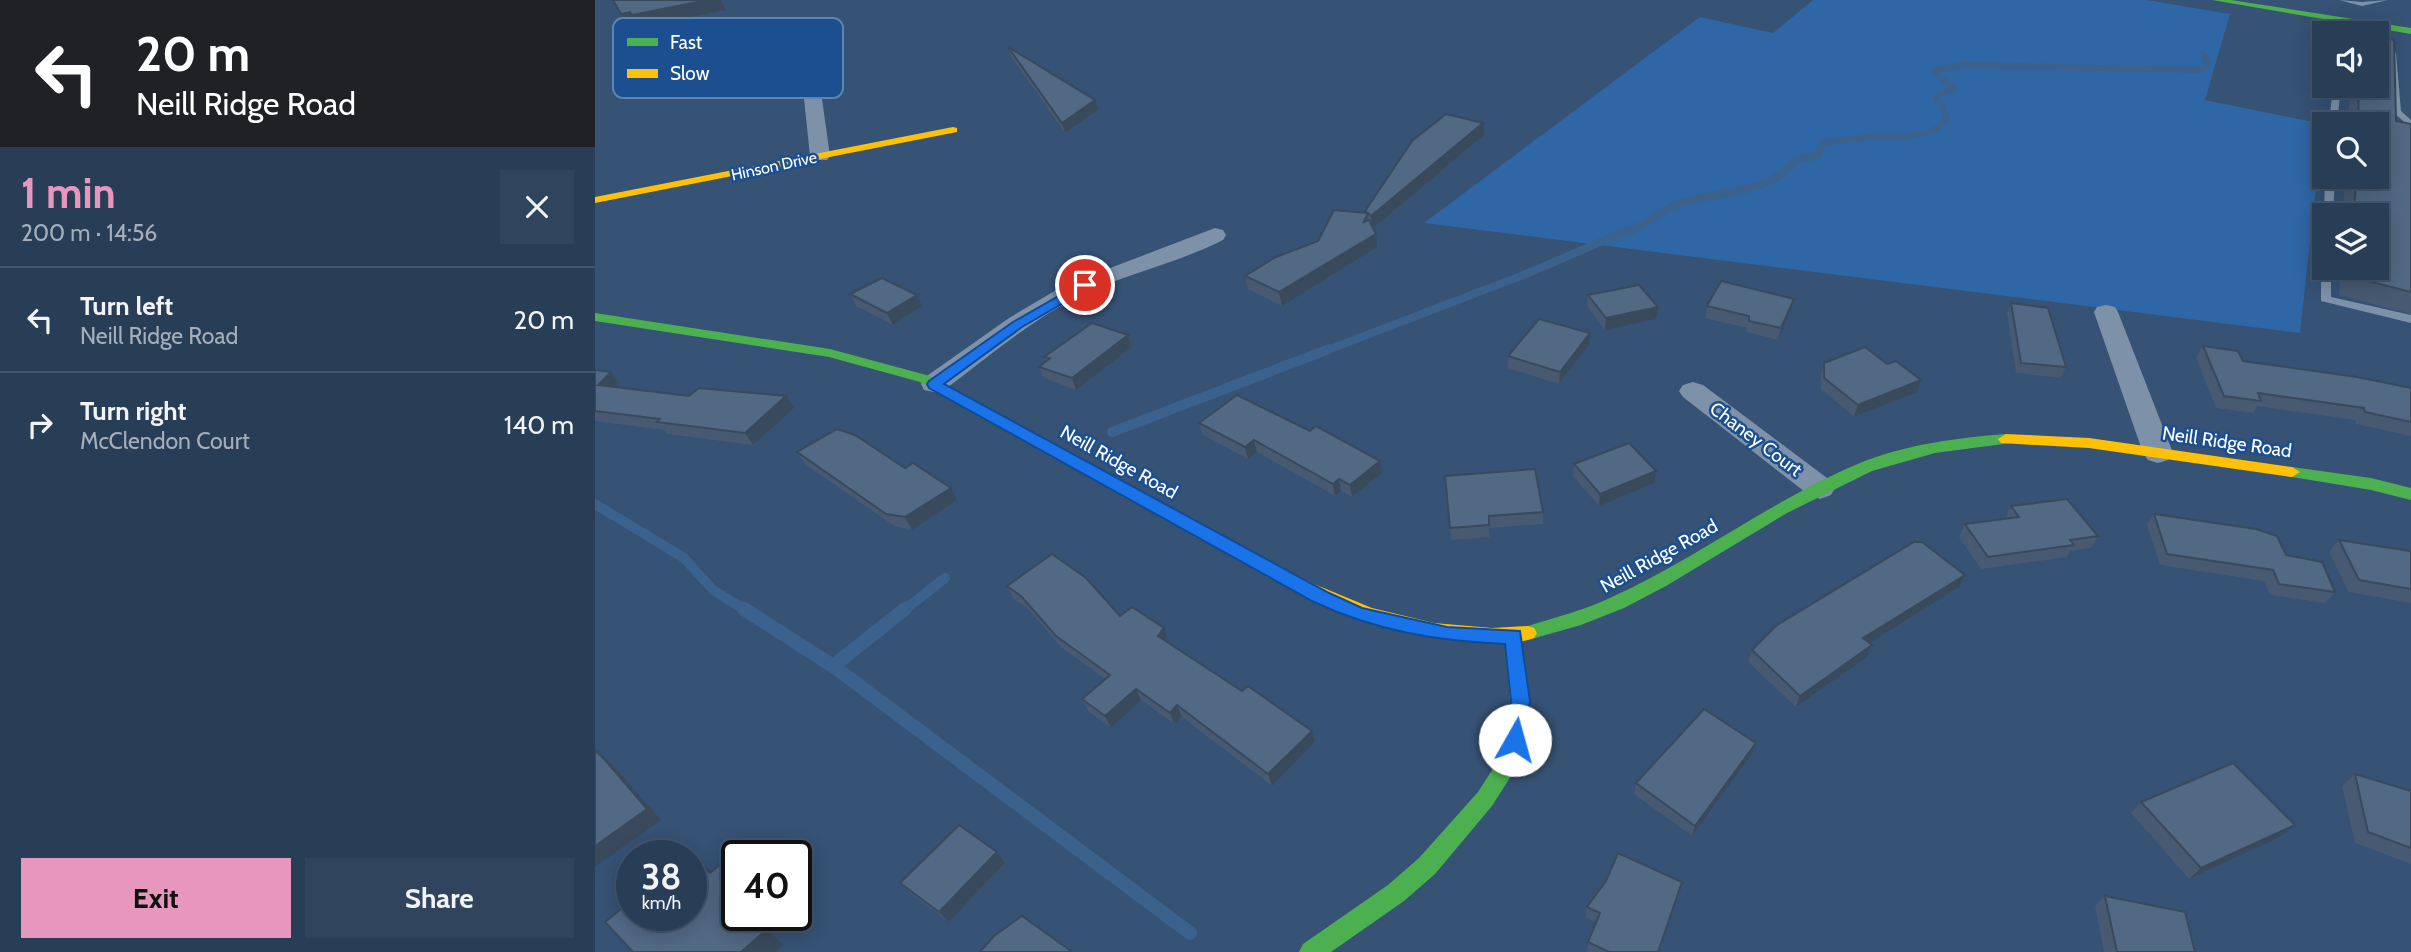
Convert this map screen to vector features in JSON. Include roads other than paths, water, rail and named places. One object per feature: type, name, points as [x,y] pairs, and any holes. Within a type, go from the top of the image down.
[{"type":"street","points":[[2216,0],[2268,4],[2337,21]]},
{"type":"street","points":[[2389,30],[2411,32]]},
{"type":"street","points":[[814,98],[820,156]]},
{"type":"street","name":"Hinson Drive","points":[[595,200],[953,130]]},
{"type":"street","points":[[934,384],[1018,324],[1069,292],[1100,278],[1176,255],[1215,235]]},
{"type":"street","points":[[2106,312],[2158,453]]},
{"type":"street","name":"Neill Ridge Road","points":[[595,317],[839,355],[925,379],[1321,597],[1359,615],[1447,634],[1513,636],[1557,627],[1607,608],[1656,585],[1836,478],[1889,458],[1933,447],[1969,442],[2049,441],[2158,453],[2352,482],[2411,494]]},
{"type":"street","name":"Chaney Court","points":[[1693,391],[1820,488]]},
{"type":"street","points":[[1311,952],[1396,893],[1427,866],[1485,799],[1498,779],[1515,740],[1520,701],[1513,636]]},
{"type":"lane","points":[[2343,0],[2362,4],[2385,0]]},
{"type":"lane","points":[[2389,51],[2392,53],[2396,112],[2411,125]]},
{"type":"lane","points":[[2326,280],[2325,299],[2411,320]]},
{"type":"waterway","points":[[1819,152],[1823,143],[1877,136],[1910,136],[1936,130],[1946,119],[1942,103],[1936,99],[1940,93],[1955,89],[1936,74],[1935,70],[1964,65],[2200,70],[2208,64],[2203,53]]},
{"type":"waterway","points":[[1325,351],[1630,231],[1676,205],[1771,180],[1784,172],[1795,160],[1818,155],[1820,150]]},
{"type":"waterway","points":[[1112,432],[1329,349]]},
{"type":"waterway","points":[[595,504],[684,558],[713,590],[747,611]]},
{"type":"waterway","points":[[903,611],[945,578]]},
{"type":"waterway","points":[[744,609],[833,666]]},
{"type":"waterway","points":[[833,666],[905,609]]},
{"type":"waterway","points":[[833,666],[1190,933]]}]
